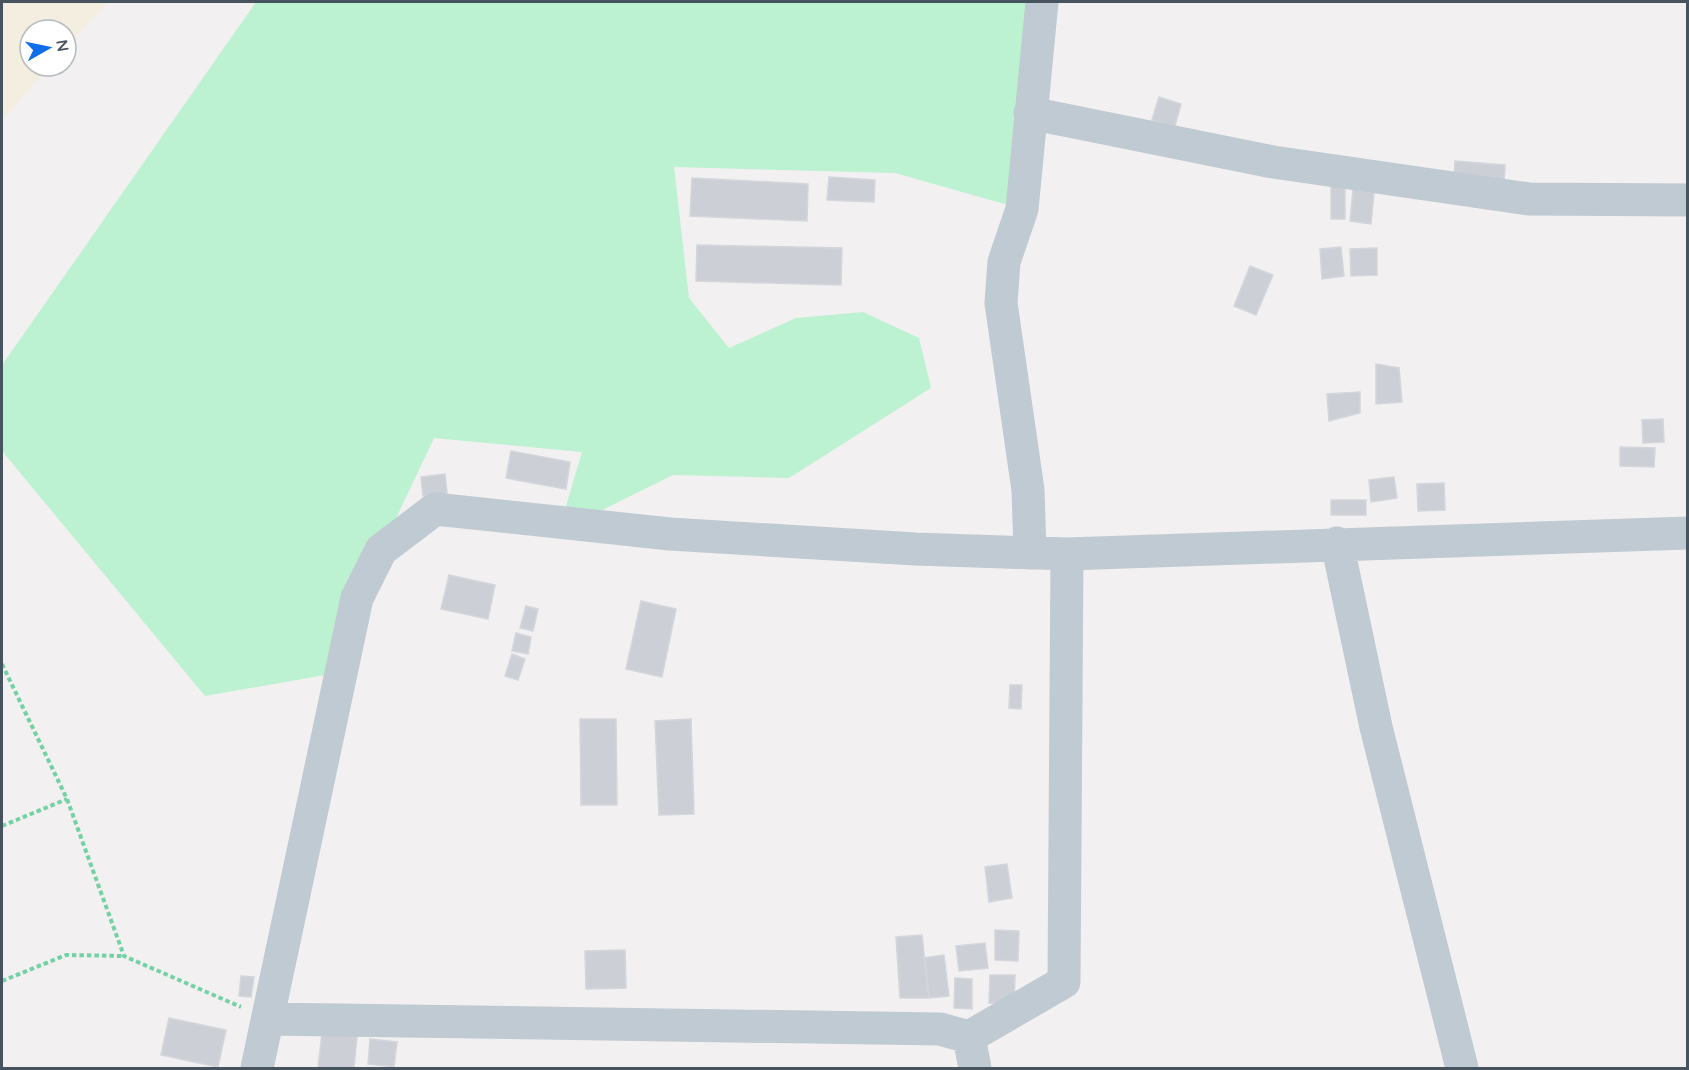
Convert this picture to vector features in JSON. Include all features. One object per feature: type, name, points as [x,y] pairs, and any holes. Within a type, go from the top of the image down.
[{"type":"street","points":[[1030,553],[1028,489],[1001,303],[1004,262],[1022,209],[1042,2]]},
{"type":"street","points":[[1030,113],[1272,162],[1529,199],[1688,200]]},
{"type":"street","points":[[257,1068],[357,598],[381,550],[435,509],[670,534],[1067,554],[1337,543],[1688,533]]},
{"type":"street","points":[[1337,543],[1376,728],[1462,1068]]},
{"type":"street","points":[[269,1019],[940,1029],[969,1037],[1064,982],[1067,554]]},
{"type":"street","points":[[969,1037],[975,1068]]},
{"type":"path","points":[[2,664],[67,800],[124,956]]},
{"type":"path","points":[[2,826],[67,800]]},
{"type":"path","points":[[2,981],[66,955],[124,956],[269,1019]]},
{"type":"green space","points":[[256,2],[1042,2],[1022,209],[895,173],[674,167],[689,298],[729,348],[796,318],[863,312],[919,338],[931,388],[789,478],[673,475],[596,513],[561,523],[582,452],[434,438],[381,550],[342,672],[205,696],[2,451],[2,365]]},
{"type":"sand","points":[[2,2],[108,2],[78,35],[78,18],[18,18],[18,78],[39,78],[2,120]]},
{"type":"building","points":[[1159,97],[1181,104],[1175,126],[1152,120]]},
{"type":"building","points":[[1455,161],[1505,165],[1504,182],[1454,178]]},
{"type":"building","points":[[829,177],[875,180],[874,202],[827,200]]},
{"type":"building","points":[[692,178],[808,184],[807,221],[690,216]]},
{"type":"building","points":[[1331,186],[1345,186],[1345,219],[1331,219]]},
{"type":"building","points":[[1353,190],[1374,193],[1371,224],[1350,221]]},
{"type":"building","points":[[697,245],[842,248],[841,285],[696,281]]},
{"type":"building","points":[[1341,247],[1344,276],[1322,279],[1320,249]]},
{"type":"building","points":[[1377,248],[1377,275],[1351,276],[1350,249]]},
{"type":"building","points":[[1250,266],[1273,275],[1256,315],[1234,306]]},
{"type":"building","points":[[1376,364],[1399,368],[1402,402],[1376,404]]},
{"type":"building","points":[[1360,392],[1360,413],[1329,421],[1327,394]]},
{"type":"building","points":[[1663,419],[1664,442],[1643,443],[1642,420]]},
{"type":"building","points":[[1620,447],[1655,448],[1654,467],[1620,466]]},
{"type":"building","points":[[511,451],[570,462],[566,489],[506,478]]},
{"type":"building","points":[[445,474],[447,493],[423,496],[421,477]]},
{"type":"building","points":[[1394,477],[1397,498],[1371,502],[1369,480]]},
{"type":"building","points":[[1444,483],[1445,510],[1418,511],[1417,484]]},
{"type":"building","points":[[1331,500],[1366,500],[1366,515],[1331,515]]},
{"type":"building","points":[[449,575],[495,585],[488,619],[441,609]]},
{"type":"building","points":[[641,601],[676,609],[662,677],[626,669]]},
{"type":"building","points":[[526,606],[538,609],[533,631],[520,628]]},
{"type":"building","points":[[516,633],[531,637],[528,654],[512,651]]},
{"type":"building","points":[[512,654],[525,659],[518,680],[505,676]]},
{"type":"building","points":[[1010,685],[1022,685],[1021,709],[1009,708]]},
{"type":"building","points":[[580,719],[616,719],[617,805],[581,805]]},
{"type":"building","points":[[691,719],[694,814],[659,815],[655,721]]},
{"type":"building","points":[[1007,864],[1012,898],[989,902],[985,867]]},
{"type":"building","points":[[995,930],[1019,931],[1018,961],[995,960]]},
{"type":"building","points":[[922,935],[929,998],[900,998],[896,937]]},
{"type":"building","points":[[985,943],[988,968],[959,971],[956,946]]},
{"type":"building","points":[[625,950],[626,988],[586,989],[585,951]]},
{"type":"building","points":[[944,955],[949,996],[929,998],[924,958]]},
{"type":"building","points":[[990,975],[1015,975],[1014,1004],[989,1003]]},
{"type":"building","points":[[241,976],[254,977],[251,997],[239,996]]},
{"type":"building","points":[[955,978],[972,979],[972,1009],[954,1008]]},
{"type":"building","points":[[169,1018],[226,1030],[218,1067],[161,1055]]},
{"type":"building","points":[[322,1033],[357,1036],[354,1068],[318,1068]]},
{"type":"building","points":[[370,1039],[397,1042],[394,1067],[368,1064]]}]
